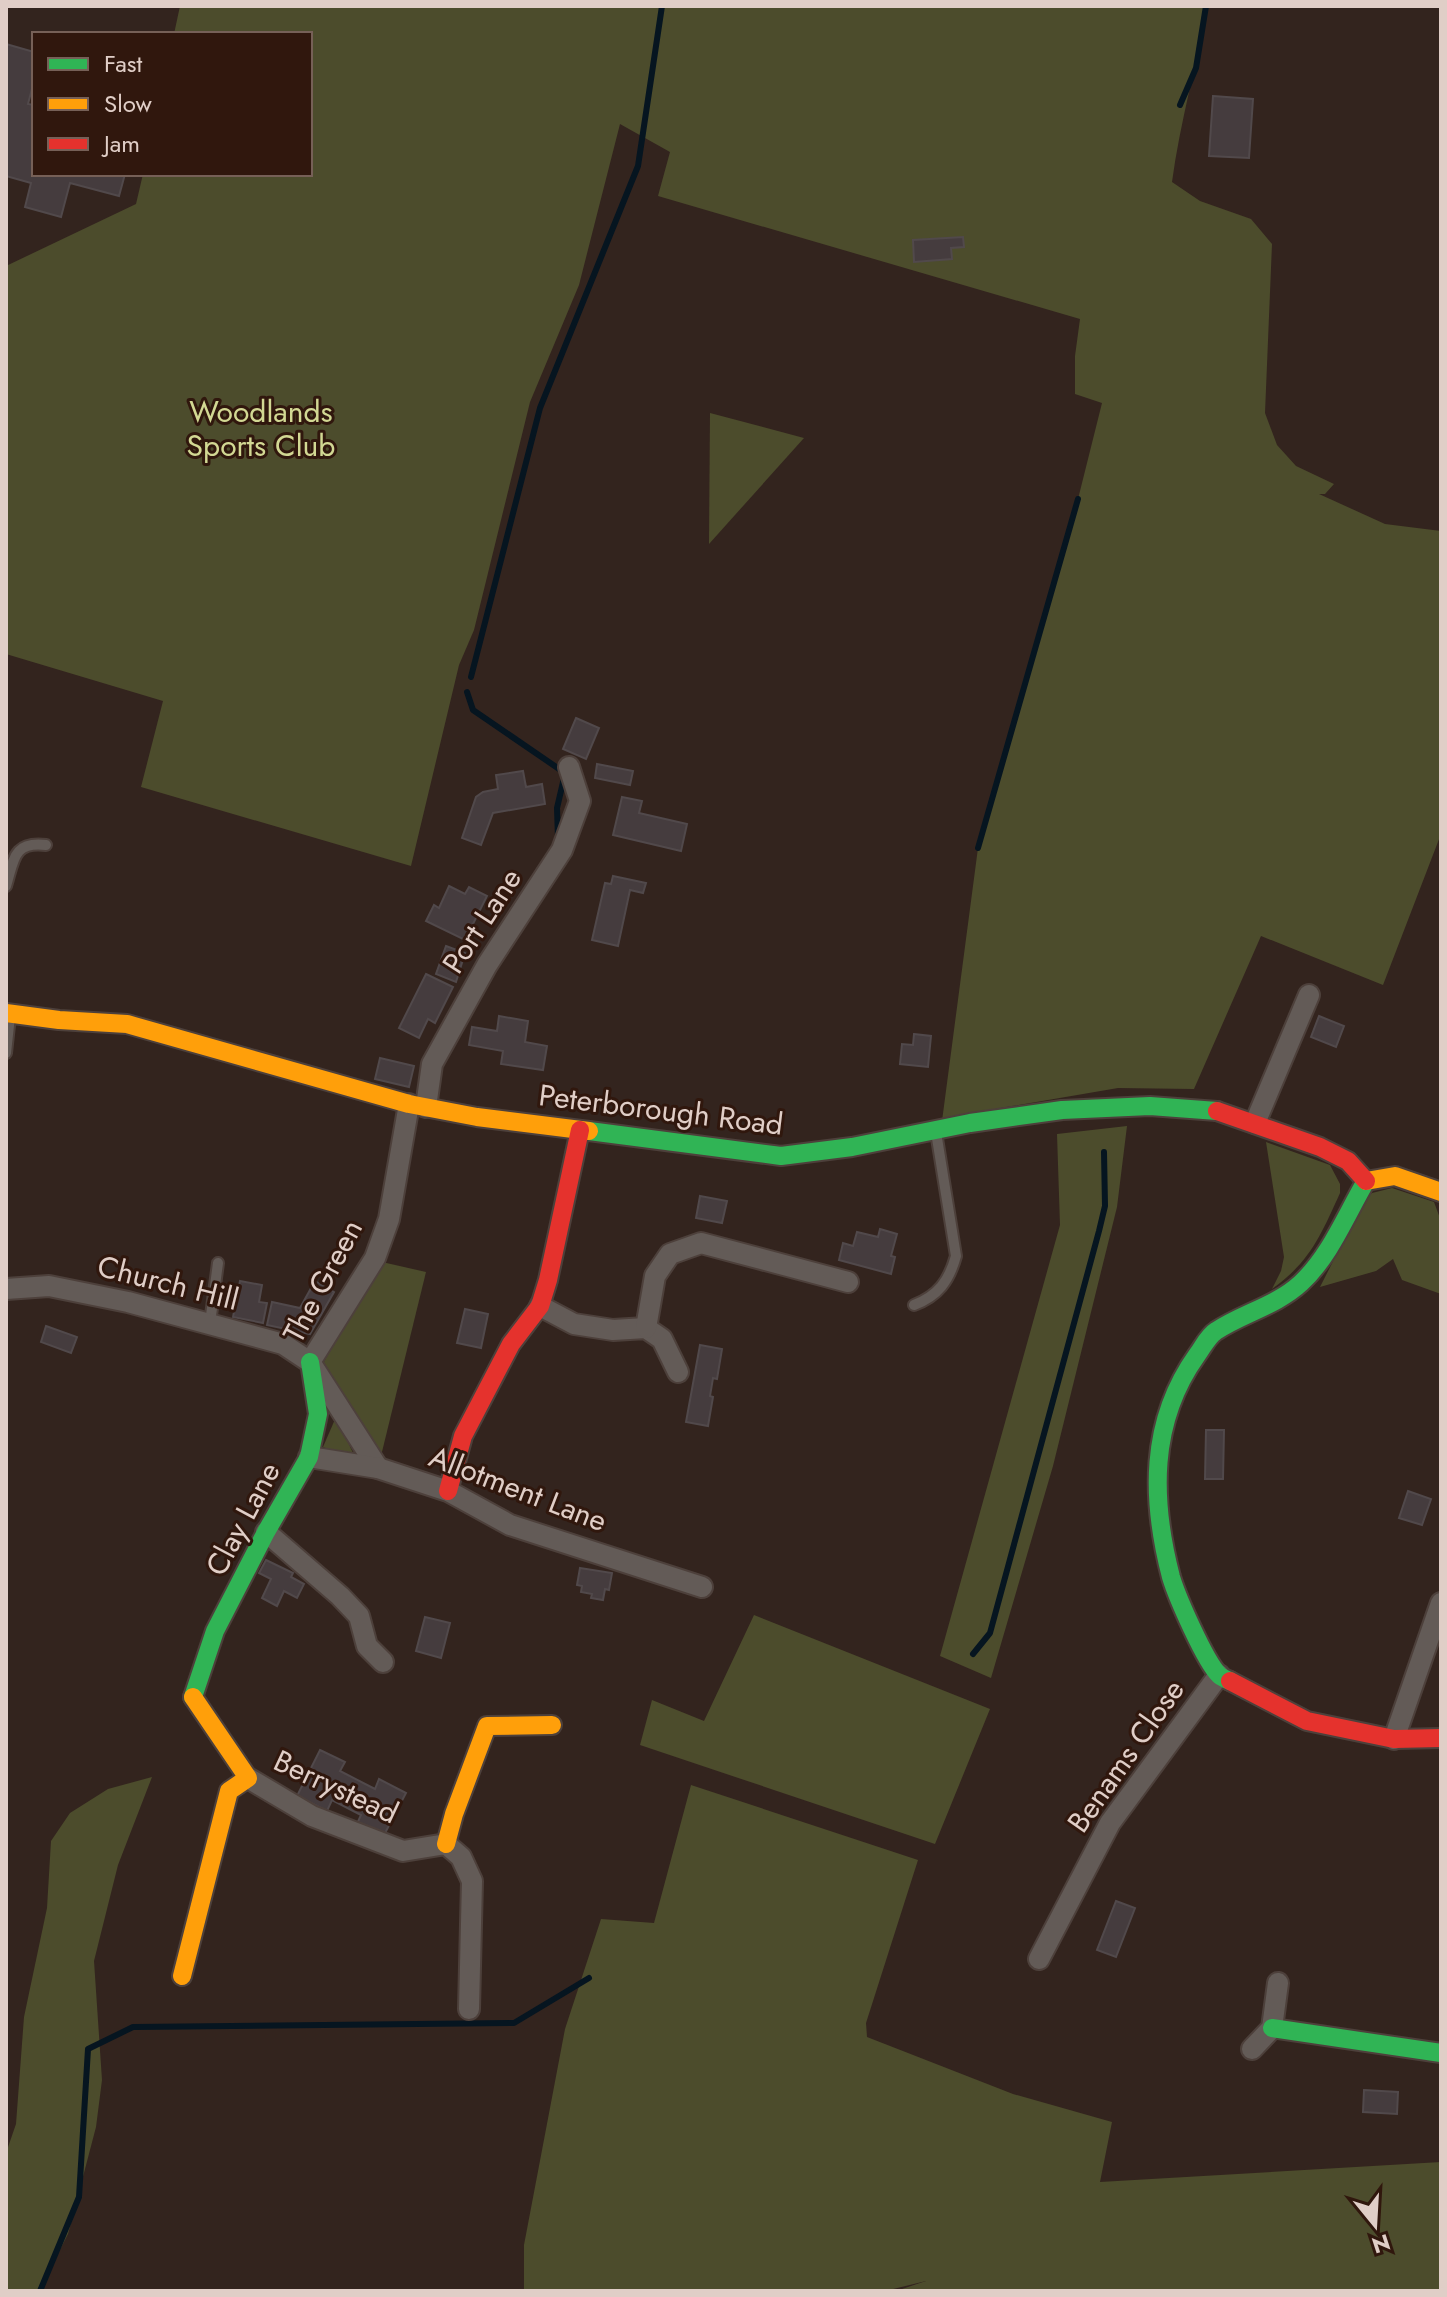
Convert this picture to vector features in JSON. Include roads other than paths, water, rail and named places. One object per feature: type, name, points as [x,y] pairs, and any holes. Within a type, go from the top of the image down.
[{"type":"street","name":"Port Lane","points":[[417,1106],[432,1064],[487,965],[562,850],[580,801],[569,767]]},
{"type":"street","points":[[1255,1123],[1309,995]]},
{"type":"street","name":"Peterborough Road","points":[[8,1013],[127,1024],[417,1106],[477,1117],[781,1156],[852,1147],[1062,1110],[1150,1106],[1213,1110],[1320,1147],[1348,1161],[1366,1181]]},
{"type":"street","name":"The Green","points":[[378,1468],[310,1362],[375,1258],[389,1219],[417,1106]]},
{"type":"street","points":[[448,1491],[463,1436],[511,1344],[540,1306],[580,1130]]},
{"type":"street","points":[[1441,1192],[1395,1176],[1366,1181],[1320,1262],[1299,1285],[1263,1309],[1214,1332],[1185,1372],[1168,1414],[1157,1456],[1158,1508],[1175,1591],[1219,1675],[1307,1721],[1394,1739],[1441,1738]]},
{"type":"street","points":[[646,1328],[655,1276],[670,1254],[701,1243],[848,1282]]},
{"type":"street","name":"Church Hill","points":[[6,1289],[49,1286],[210,1323],[283,1344],[310,1362]]},
{"type":"street","points":[[540,1306],[574,1324],[613,1330],[646,1328],[662,1339],[678,1372]]},
{"type":"street","name":"Clay Lane","points":[[248,1778],[192,1699],[215,1631],[309,1457],[318,1414],[310,1362]]},
{"type":"street","name":"Allotment Lane","points":[[309,1457],[378,1468],[448,1491],[510,1525],[702,1587]]},
{"type":"street","points":[[266,1532],[359,1616],[367,1646],[383,1662]]},
{"type":"street","points":[[1394,1739],[1441,1603]]},
{"type":"street","name":"Benams Close","points":[[1039,1959],[1110,1823],[1219,1675]]},
{"type":"street","points":[[469,2009],[472,1881],[461,1857],[446,1844],[454,1814],[487,1726],[552,1725]]},
{"type":"street","points":[[182,1976],[229,1791],[248,1778]]},
{"type":"street","name":"Berrystead","points":[[248,1778],[312,1816],[403,1851],[446,1844]]},
{"type":"street","points":[[1252,2049],[1272,2028],[1278,1983]]},
{"type":"street","points":[[1272,2028],[1441,2053]]},
{"type":"lane","points":[[6,886],[14,856],[30,843],[46,845]]},
{"type":"lane","points":[[6,1053],[8,1013]]},
{"type":"lane","points":[[914,1305],[939,1290],[950,1276],[956,1256],[936,1130]]},
{"type":"lane","points":[[210,1323],[218,1263]]},
{"type":"waterway","points":[[471,677],[540,408],[638,166],[662,6]]},
{"type":"waterway","points":[[1180,105],[1196,68],[1206,6]]},
{"type":"waterway","points":[[978,848],[1078,499]]},
{"type":"waterway","points":[[467,692],[473,710],[562,771],[564,778],[557,808],[558,838]]},
{"type":"waterway","points":[[973,1654],[990,1633],[1099,1231],[1105,1206],[1104,1152]]},
{"type":"waterway","points":[[40,2291],[79,2197],[88,2049],[133,2027],[514,2023],[589,1978]]},
{"type":"park label","name":"Woodlands Sports Club","points":[[261,429]]}]
